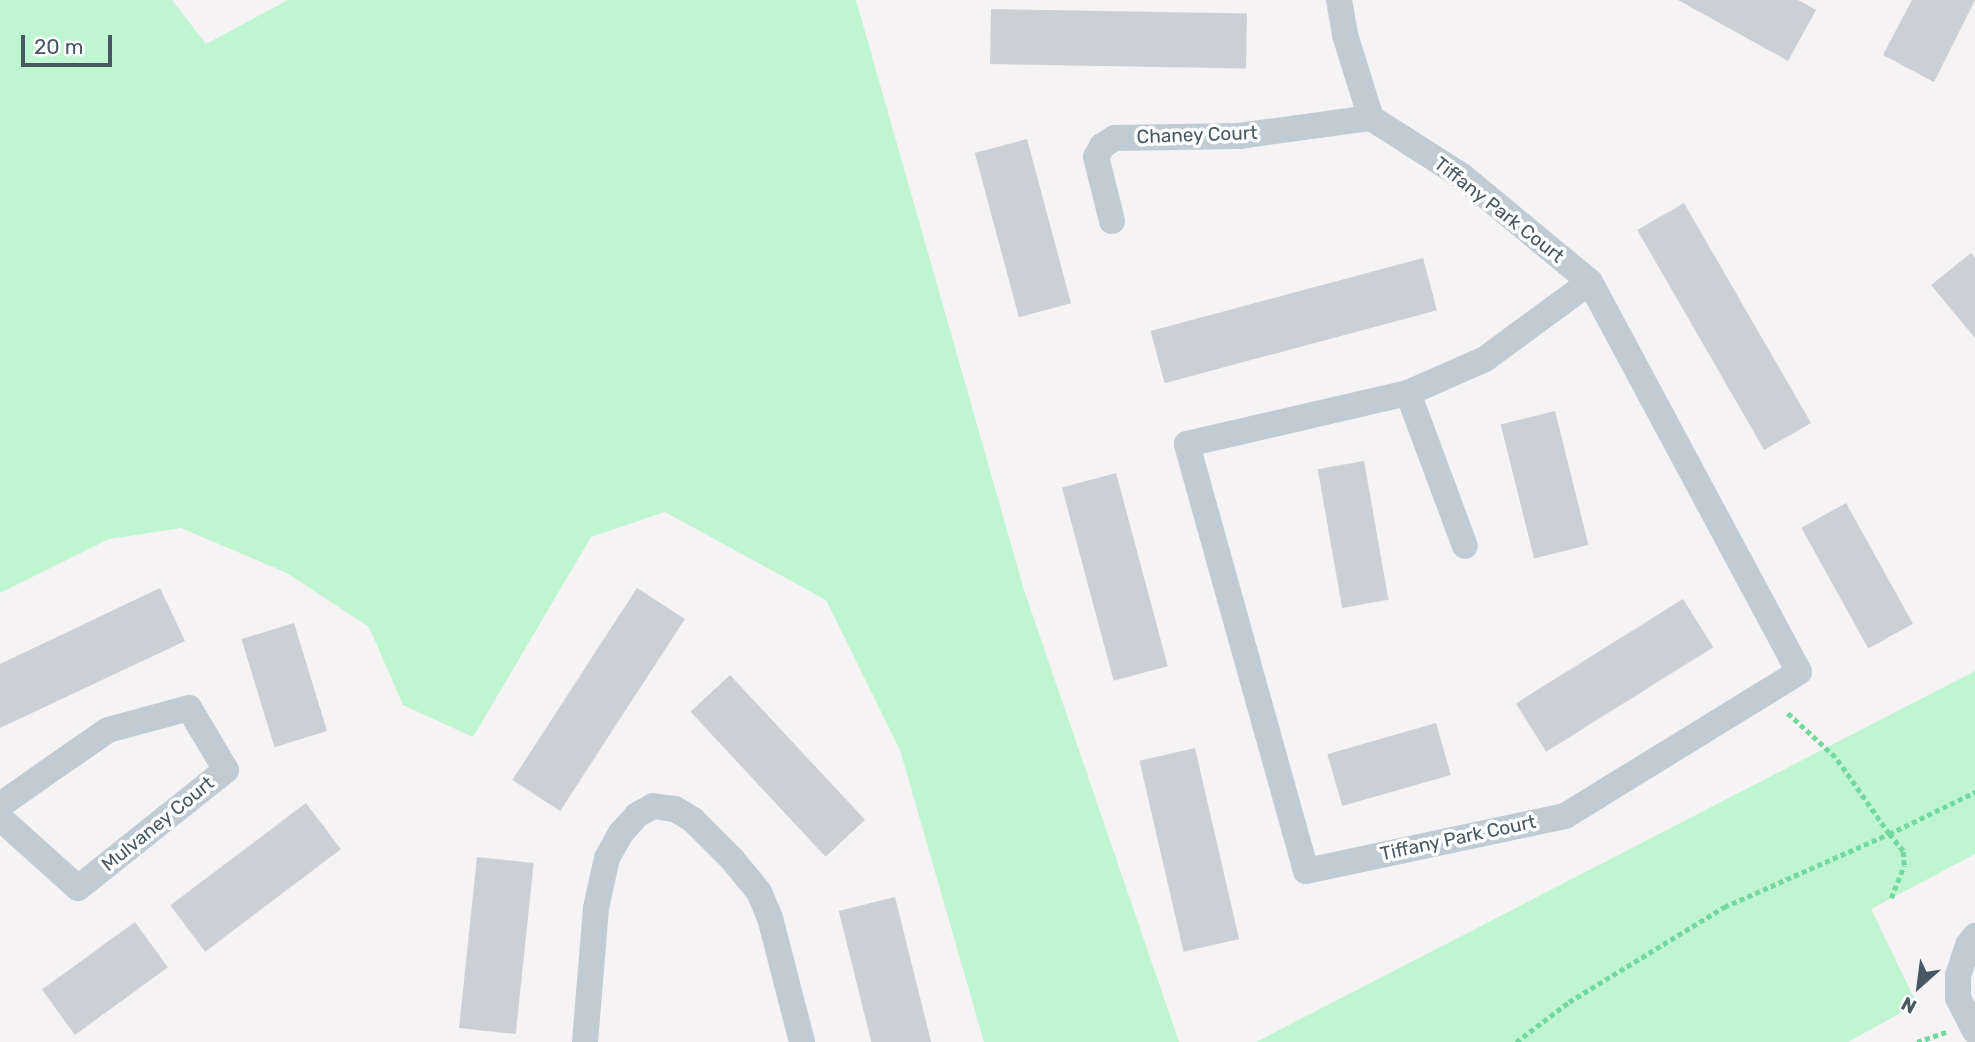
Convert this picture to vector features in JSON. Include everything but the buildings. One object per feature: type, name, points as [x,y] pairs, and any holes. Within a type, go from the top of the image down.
[{"type":"street","points":[[1339,0],[1345,35],[1371,118]]},
{"type":"street","name":"Chaney Court","points":[[1112,221],[1096,157],[1102,146],[1115,138],[1239,135],[1371,118]]},
{"type":"street","name":"Tiffany Park Court","points":[[1371,118],[1462,176],[1590,282],[1799,671],[1565,816],[1306,871],[1187,444],[1408,393],[1485,359],[1590,282]]},
{"type":"street","points":[[1408,393],[1465,546]]},
{"type":"street","name":"Mulvaney Court","points":[[0,805],[108,730],[189,708],[226,769],[78,888],[0,818]]},
{"type":"street","points":[[585,1042],[596,908],[607,858],[621,833],[636,815],[653,806],[675,808],[693,820],[732,859],[759,892],[771,918],[802,1042]]},
{"type":"street","points":[[1975,936],[1968,946],[1958,975],[1958,998],[1975,1031]]},
{"type":"path","points":[[1765,692],[1835,757],[1903,851],[1905,865],[1891,898]]},
{"type":"path","points":[[1516,1042],[1569,1002],[1724,907],[1889,834],[1975,792]]},
{"type":"green space","points":[[0,0],[172,0],[206,44],[288,0],[856,0],[1024,590],[1179,1042],[984,1042],[900,750],[826,600],[665,512],[591,537],[473,737],[403,705],[369,627],[287,573],[181,528],[109,539],[0,593]]},
{"type":"green space","points":[[1975,671],[1975,854],[1871,909],[1917,1004],[1848,1042],[1256,1042]]}]
